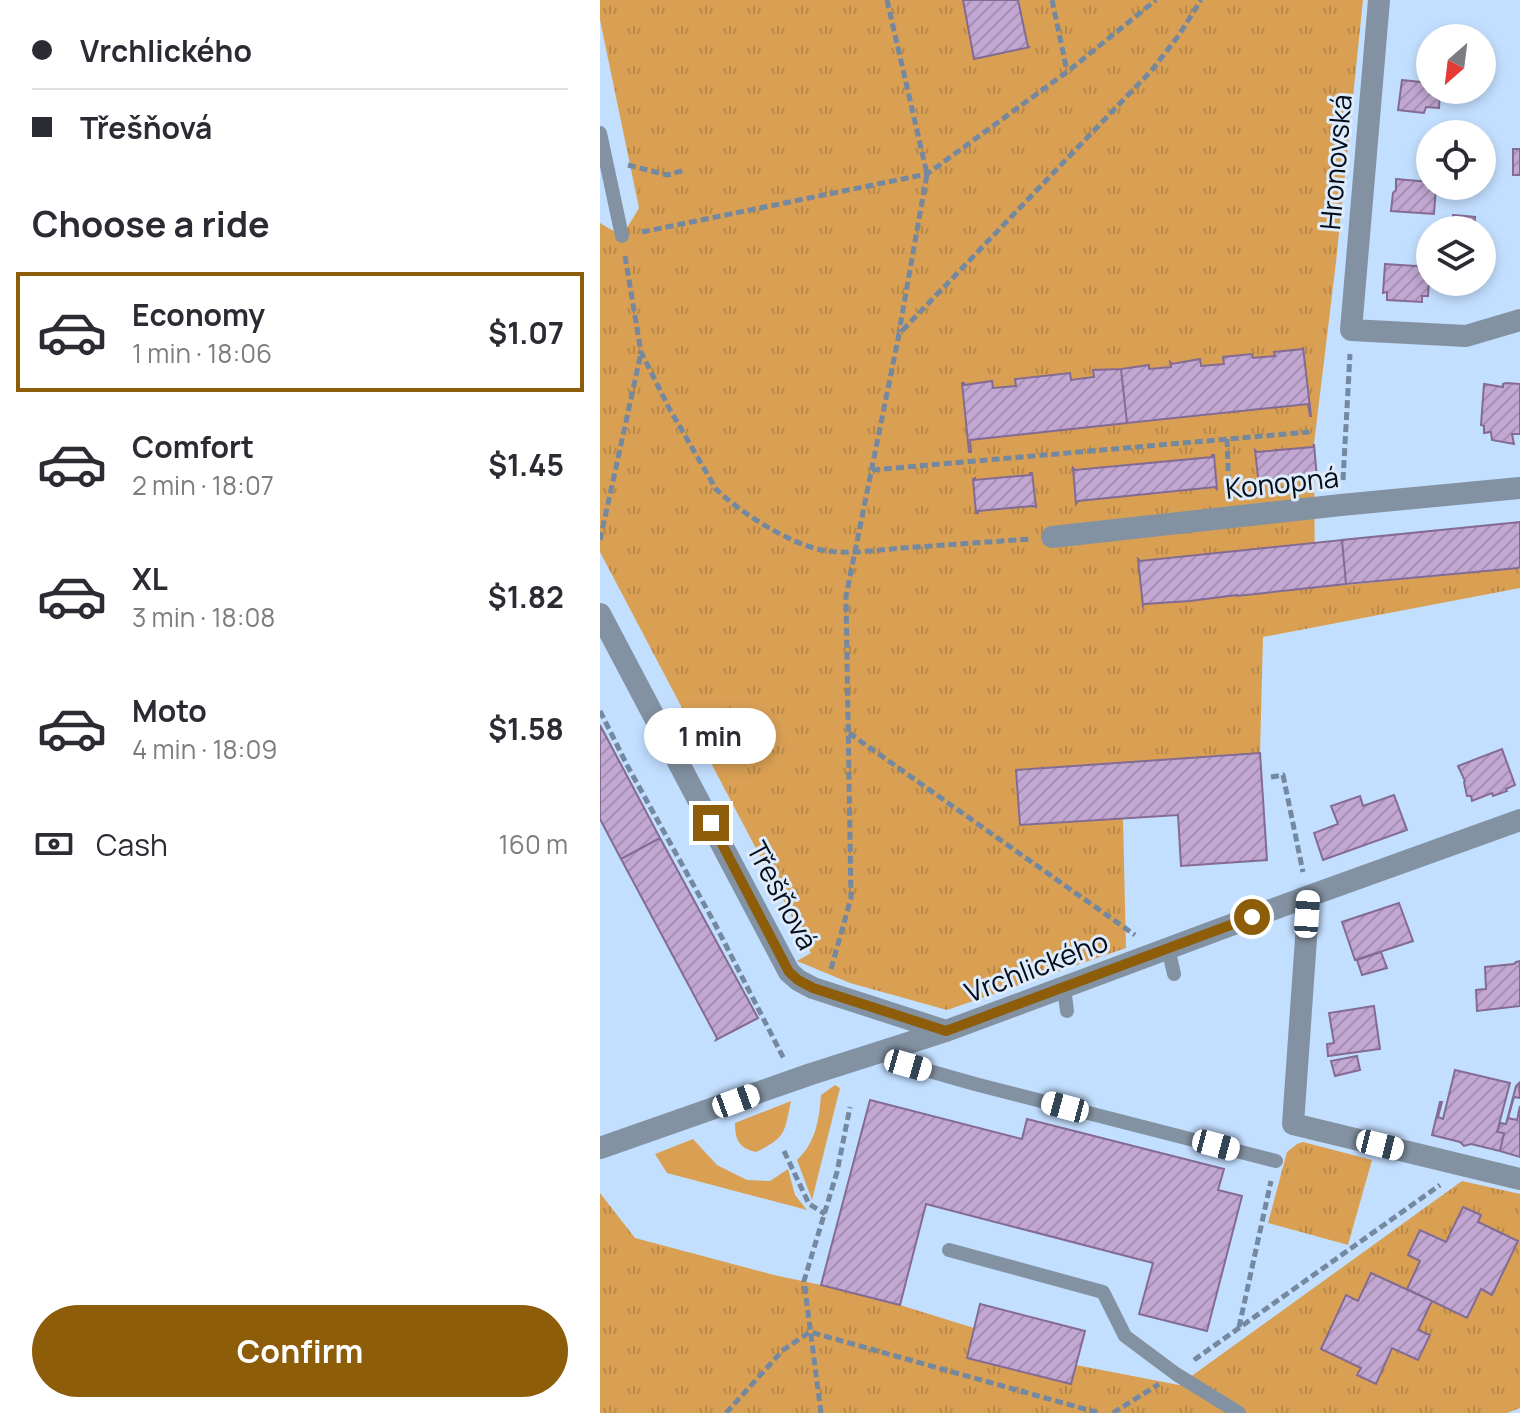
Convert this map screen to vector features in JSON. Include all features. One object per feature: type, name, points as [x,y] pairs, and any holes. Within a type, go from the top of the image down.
[{"type":"street","name":"Hronovská","points":[[1351,330],[1379,0]]},
{"type":"street","points":[[1351,330],[1466,336],[1520,320]]},
{"type":"street","name":"Konopná","points":[[1052,537],[1520,488]]},
{"type":"street","name":"Třešňová","points":[[600,614],[789,972],[813,988],[946,1031]]},
{"type":"street","name":"Vrchlického","points":[[600,1148],[946,1031],[1520,820]]},
{"type":"street","points":[[1309,896],[1293,1124],[1520,1179]]},
{"type":"lane","points":[[600,133],[622,236]]},
{"type":"lane","points":[[1163,950],[1174,974]]},
{"type":"lane","points":[[1064,988],[1067,1011]]},
{"type":"lane","points":[[877,1053],[975,1084],[1276,1161]]},
{"type":"lane","points":[[949,1250],[1103,1292],[1125,1336],[1176,1374],[1239,1413]]},
{"type":"path","points":[[825,991],[851,898],[846,596],[899,334],[927,174],[887,0]]},
{"type":"path","points":[[1052,0],[1067,72]]},
{"type":"path","points":[[1052,537],[855,552],[822,550],[765,525],[726,499],[716,489],[669,408],[641,352],[622,236],[927,174],[1067,72],[1156,0]]},
{"type":"path","points":[[899,334],[1152,70],[1201,0]]},
{"type":"path","points":[[607,169],[629,165],[667,175],[685,170]]},
{"type":"path","points":[[1341,505],[1351,330]]},
{"type":"path","points":[[600,540],[641,352]]},
{"type":"path","points":[[872,470],[1309,432]]},
{"type":"path","points":[[1227,439],[1230,518]]},
{"type":"path","points":[[600,711],[784,1059]]},
{"type":"path","points":[[848,733],[1163,950]]},
{"type":"path","points":[[1271,777],[1283,775],[1309,896]]},
{"type":"path","points":[[821,1413],[804,1281],[837,1172],[850,1107]]},
{"type":"path","points":[[784,1151],[809,1204],[825,1214]]},
{"type":"path","points":[[1239,1328],[1276,1161]]},
{"type":"path","points":[[1113,1413],[1176,1374],[1467,1166]]},
{"type":"path","points":[[726,1413],[783,1350],[810,1332],[1099,1413]]},
{"type":"green space","points":[[600,0],[1363,0],[1314,444],[1315,588],[1520,568],[1520,588],[1263,637],[1260,753],[1017,770],[1102,819],[1123,819],[1126,948],[947,1010],[850,983],[797,961],[811,953],[600,552],[600,223],[622,236],[639,208],[600,20]]},
{"type":"green space","points":[[835,1085],[840,1088],[812,1200],[797,1160],[815,1130],[821,1095]]},
{"type":"green space","points":[[791,1101],[785,1127],[774,1142],[756,1152],[739,1142],[735,1123]]},
{"type":"green space","points":[[693,1139],[717,1165],[747,1180],[770,1181],[788,1169],[795,1195],[807,1210],[667,1173],[655,1154]]},
{"type":"green space","points":[[1303,1142],[1372,1160],[1348,1245],[1268,1223],[1287,1152]]},
{"type":"green space","points":[[1462,1181],[1520,1194],[1520,1408],[1507,1413],[600,1413],[600,1193],[635,1238],[900,1305],[974,1328],[968,1358],[1070,1384],[1076,1365],[1179,1385]]},
{"type":"building","points":[[963,0],[1018,0],[1030,47],[974,59]]},
{"type":"building","points":[[1402,80],[1416,82],[1416,104],[1439,104],[1439,108],[1426,107],[1424,113],[1398,110]]},
{"type":"building","points":[[1513,149],[1520,149],[1520,175],[1513,175]]},
{"type":"building","points":[[1396,179],[1416,181],[1416,200],[1435,200],[1434,214],[1391,211]]},
{"type":"building","points":[[1385,264],[1416,266],[1416,296],[1422,296],[1422,302],[1387,300],[1387,292],[1383,293]]},
{"type":"building","points":[[1303,347],[1311,416],[1308,404],[1127,423],[1121,369],[1149,365],[1149,369],[1171,367],[1170,362],[1200,359],[1201,366],[1224,364],[1223,357],[1252,354],[1253,358],[1275,356],[1274,352]]},
{"type":"building","points":[[1121,369],[1127,423],[970,440],[969,452],[962,383],[992,381],[993,388],[1016,386],[1015,379],[1070,373],[1071,380],[1094,377],[1093,370]]},
{"type":"building","points":[[1506,383],[1520,384],[1520,434],[1512,434],[1514,444],[1492,440],[1491,432],[1484,433],[1484,426],[1481,425],[1484,384],[1503,387]]},
{"type":"building","points":[[1314,444],[1317,479],[1259,485],[1255,450],[1313,447]]},
{"type":"building","points":[[1212,455],[1217,490],[1215,487],[1078,501],[1076,504],[1073,468]]},
{"type":"building","points":[[1030,473],[1036,507],[976,513],[973,479]]},
{"type":"building","points":[[1520,522],[1518,568],[1346,584],[1342,540]]},
{"type":"building","points":[[1342,540],[1346,584],[1143,606],[1138,559]]},
{"type":"building","points":[[600,725],[660,838],[621,859],[600,819]]},
{"type":"building","points":[[1502,749],[1515,785],[1507,791],[1472,801],[1471,796],[1467,796],[1458,766]]},
{"type":"building","points":[[1260,753],[1267,860],[1181,866],[1178,815],[1020,825],[1016,770]]},
{"type":"building","points":[[1394,795],[1407,830],[1323,860],[1314,833],[1338,824],[1331,806],[1360,796],[1363,806]]},
{"type":"building","points":[[660,838],[758,1018],[716,1040],[621,859]]},
{"type":"building","points":[[1399,903],[1413,941],[1355,960],[1342,922]]},
{"type":"building","points":[[1381,952],[1387,968],[1362,975],[1357,960]]},
{"type":"building","points":[[1520,961],[1520,1006],[1477,1011],[1476,990],[1486,989],[1485,967]]},
{"type":"building","points":[[1374,1006],[1380,1049],[1328,1056],[1327,1044],[1334,1043],[1329,1013]]},
{"type":"building","points":[[1357,1056],[1360,1070],[1335,1076],[1331,1061]]},
{"type":"building","points":[[1455,1070],[1510,1083],[1497,1132],[1504,1133],[1500,1151],[1471,1144],[1464,1146],[1460,1142],[1432,1135],[1440,1102],[1438,1117],[1443,1119]]},
{"type":"building","points":[[1519,1083],[1520,1098],[1514,1097],[1508,1118],[1517,1120],[1520,1106],[1520,1157],[1500,1151],[1504,1133],[1497,1132],[1500,1123],[1506,1124],[1516,1086]]},
{"type":"building","points":[[870,1100],[1022,1139],[1027,1119],[1224,1169],[1218,1190],[1242,1196],[1207,1331],[1139,1314],[1153,1263],[926,1204],[900,1305],[821,1285]]},
{"type":"building","points":[[1463,1207],[1481,1215],[1478,1222],[1518,1241],[1492,1295],[1481,1289],[1467,1318],[1407,1289],[1420,1261],[1408,1255],[1420,1230],[1446,1242]]},
{"type":"building","points":[[1371,1273],[1432,1301],[1418,1330],[1430,1335],[1418,1360],[1392,1348],[1376,1384],[1357,1375],[1361,1368],[1321,1349],[1346,1295],[1358,1301]]},
{"type":"building","points":[[980,1304],[1085,1331],[1071,1384],[967,1358]]},
{"type":"route","points":[[711,823],[789,972],[798,980],[813,988],[946,1031],[1252,917]]}]
